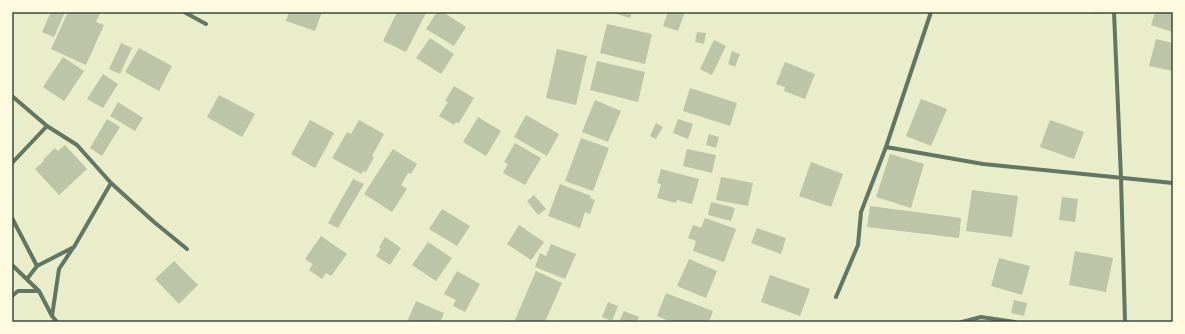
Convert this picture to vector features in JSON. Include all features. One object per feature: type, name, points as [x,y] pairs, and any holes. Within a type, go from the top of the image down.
[{"type":"street","points":[[184,12],[206,24]]},
{"type":"street","points":[[836,297],[858,245],[861,212],[886,147],[931,12]]},
{"type":"street","points":[[1114,12],[1125,322]]},
{"type":"street","points":[[12,96],[47,126],[77,145],[111,183],[187,250]]},
{"type":"street","points":[[12,163],[47,126]]},
{"type":"street","points":[[886,147],[983,164],[1173,184]]},
{"type":"street","points":[[52,316],[59,269],[74,247],[111,183]]},
{"type":"street","points":[[12,218],[37,266]]},
{"type":"street","points":[[26,279],[37,266],[74,247]]},
{"type":"street","points":[[12,265],[39,291],[52,316],[57,322]]},
{"type":"street","points":[[12,296],[18,291],[39,291]]},
{"type":"street","points":[[962,322],[981,317],[1015,322]]},
{"type":"building","points":[[51,12],[65,12],[54,37],[42,32]]},
{"type":"building","points":[[68,12],[100,13],[96,22],[104,25],[86,65],[51,49]]},
{"type":"building","points":[[289,12],[322,12],[315,31],[286,21]]},
{"type":"building","points":[[397,12],[426,13],[406,52],[383,41]]},
{"type":"building","points":[[437,12],[443,12],[466,27],[454,46],[426,29]]},
{"type":"building","points":[[610,12],[632,12],[630,18]]},
{"type":"building","points":[[668,12],[685,12],[678,31],[663,26]]},
{"type":"building","points":[[1092,12],[1105,12],[1105,14],[1092,14]]},
{"type":"building","points":[[1155,12],[1173,12],[1173,32],[1151,25]]},
{"type":"building","points":[[607,24],[652,34],[645,64],[600,53]]},
{"type":"building","points":[[697,32],[706,33],[704,44],[695,42]]},
{"type":"building","points":[[430,38],[454,54],[441,74],[416,58]]},
{"type":"building","points":[[1156,39],[1173,43],[1173,71],[1149,66]]},
{"type":"building","points":[[714,40],[726,46],[712,75],[700,69]]},
{"type":"building","points":[[121,43],[132,48],[120,74],[109,69]]},
{"type":"building","points":[[139,48],[172,66],[159,91],[125,72]]},
{"type":"building","points":[[557,49],[587,56],[576,105],[546,98]]},
{"type":"building","points":[[732,51],[740,54],[735,67],[728,64]]},
{"type":"building","points":[[63,57],[84,71],[64,101],[43,87]]},
{"type":"building","points":[[597,61],[645,72],[638,102],[590,90]]},
{"type":"building","points":[[785,62],[815,74],[805,99],[784,91],[785,87],[776,84]]},
{"type":"building","points":[[103,74],[118,84],[103,108],[87,99]]},
{"type":"building","points":[[454,86],[474,98],[459,123],[456,122],[454,125],[439,116],[448,102],[445,101]]},
{"type":"building","points":[[690,88],[737,103],[730,126],[683,111]]},
{"type":"building","points":[[219,95],[255,114],[242,137],[207,117]]},
{"type":"building","points":[[921,99],[947,109],[931,146],[906,136]]},
{"type":"building","points":[[595,100],[621,111],[608,142],[582,132]]},
{"type":"building","points":[[118,102],[143,118],[135,131],[110,116]]},
{"type":"building","points":[[526,115],[559,134],[547,156],[514,137]]},
{"type":"building","points":[[478,117],[501,131],[486,156],[463,142]]},
{"type":"building","points":[[107,119],[120,127],[102,156],[90,148]]},
{"type":"building","points":[[678,119],[693,124],[688,139],[673,133]]},
{"type":"building","points":[[310,120],[334,133],[315,168],[291,154]]},
{"type":"building","points":[[359,120],[384,134],[372,156],[374,157],[366,172],[363,171],[361,174],[332,158],[347,132],[351,134]]},
{"type":"building","points":[[1050,120],[1084,132],[1074,159],[1040,147]]},
{"type":"building","points":[[656,123],[663,127],[656,139],[650,136]]},
{"type":"building","points":[[709,134],[719,137],[716,148],[706,145]]},
{"type":"building","points":[[581,138],[609,148],[593,191],[565,181]]},
{"type":"building","points":[[515,143],[541,158],[525,185],[503,173],[508,164],[504,162]]},
{"type":"building","points":[[65,145],[87,169],[59,195],[35,169],[55,148],[58,151]]},
{"type":"building","points":[[393,149],[417,164],[411,174],[408,173],[401,185],[407,189],[392,212],[364,194]]},
{"type":"building","points":[[687,149],[716,155],[712,173],[683,166]]},
{"type":"building","points":[[890,154],[924,164],[911,208],[876,197]]},
{"type":"building","points":[[811,162],[843,174],[831,207],[799,196]]},
{"type":"building","points":[[661,169],[699,179],[692,204],[677,200],[676,203],[657,198],[661,184],[657,183]]},
{"type":"building","points":[[721,177],[753,183],[748,206],[716,200]]},
{"type":"building","points":[[353,179],[364,184],[338,228],[328,223]]},
{"type":"building","points":[[560,184],[591,196],[590,198],[595,200],[590,214],[585,212],[580,228],[548,216]]},
{"type":"building","points":[[972,190],[1018,196],[1012,237],[966,231]]},
{"type":"building","points":[[534,195],[546,209],[538,215],[527,201]]},
{"type":"building","points":[[1062,197],[1078,199],[1075,222],[1059,220]]},
{"type":"building","points":[[711,202],[735,208],[731,221],[708,215]]},
{"type":"building","points":[[870,206],[961,218],[959,238],[867,227]]},
{"type":"building","points":[[442,209],[470,226],[457,246],[429,229]]},
{"type":"building","points":[[705,218],[736,229],[724,262],[693,251],[696,241],[688,238],[693,225],[701,228]]},
{"type":"building","points":[[519,225],[544,242],[531,260],[507,244]]},
{"type":"building","points":[[757,228],[786,238],[781,254],[751,243]]},
{"type":"building","points":[[321,236],[347,254],[331,276],[326,273],[322,279],[309,270],[313,264],[305,259]]},
{"type":"building","points":[[385,237],[401,248],[390,265],[376,256]]},
{"type":"building","points":[[428,242],[452,258],[436,281],[412,265]]},
{"type":"building","points":[[551,244],[576,254],[565,279],[535,267],[540,253],[546,256]]},
{"type":"building","points":[[1075,251],[1113,258],[1106,292],[1069,285]]},
{"type":"building","points":[[999,258],[1030,266],[1022,295],[991,286]]},
{"type":"building","points":[[689,259],[717,271],[706,298],[677,286]]},
{"type":"building","points":[[174,261],[198,285],[179,304],[155,279]]},
{"type":"building","points":[[457,271],[480,284],[465,312],[453,306],[456,300],[444,294]]},
{"type":"building","points":[[536,271],[562,283],[545,322],[514,322]]},
{"type":"building","points":[[770,275],[810,289],[800,316],[761,302]]},
{"type":"building","points":[[666,293],[713,311],[709,322],[671,322],[657,316]]},
{"type":"building","points":[[1014,300],[1027,303],[1024,316],[1011,313]]},
{"type":"building","points":[[416,301],[444,313],[440,322],[407,322]]},
{"type":"building","points":[[608,302],[618,306],[612,321],[602,317]]},
{"type":"building","points":[[624,311],[639,317],[637,322],[619,322]]}]
